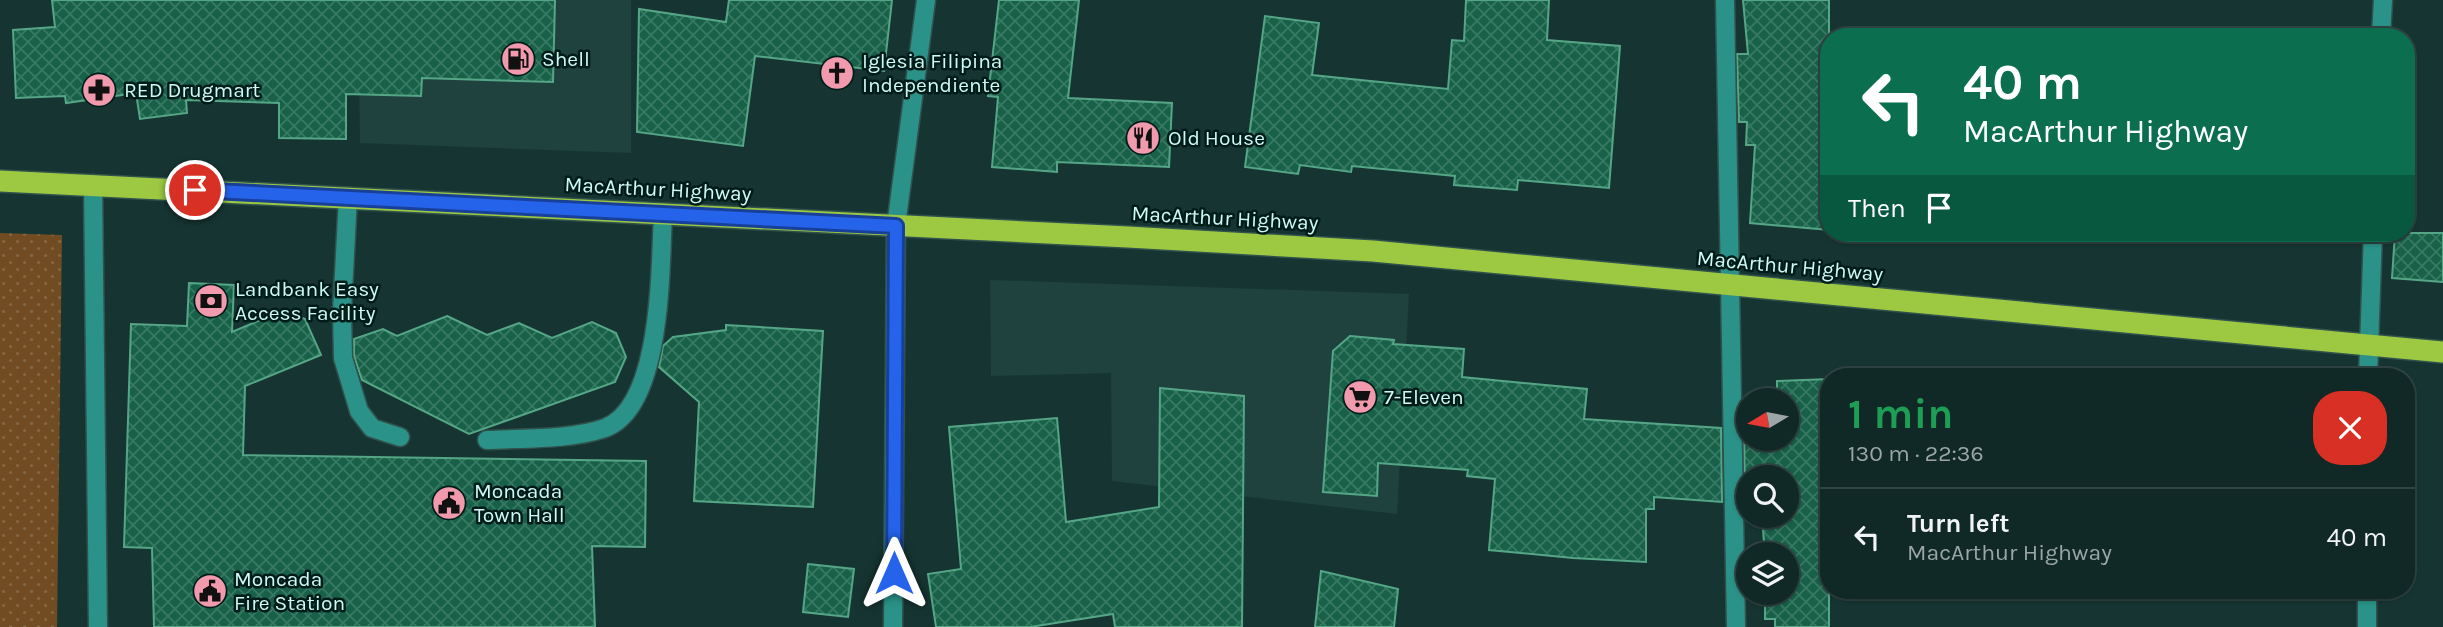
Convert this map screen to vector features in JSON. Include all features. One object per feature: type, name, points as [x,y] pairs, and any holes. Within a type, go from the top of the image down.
[{"type":"highway","name":"MacArthur Highway","points":[[0,181],[1373,251],[2443,352]]},
{"type":"street","points":[[893,627],[896,226],[926,0]]},
{"type":"street","points":[[1725,0],[1736,627]]},
{"type":"street","points":[[2381,28],[2383,0]]},
{"type":"street","points":[[93,184],[98,627]]},
{"type":"street","points":[[348,197],[342,311],[343,358],[359,411],[372,428],[400,437]]},
{"type":"street","points":[[487,440],[556,437],[606,427],[628,412],[644,380],[657,323],[663,214]]},
{"type":"street","points":[[2368,368],[2373,242]]},
{"type":"street","points":[[2367,599],[2367,627]]},
{"type":"shaded area","points":[[358,0],[631,0],[631,153],[360,143]]},
{"type":"shaded area","points":[[0,233],[62,235],[57,627],[0,627]]},
{"type":"shaded area","points":[[990,280],[1409,294],[1397,514],[1112,481],[1111,373],[991,376]]},
{"type":"building","points":[[52,0],[555,0],[553,82],[422,78],[421,96],[346,94],[346,139],[279,138],[279,103],[186,100],[187,113],[140,119],[136,93],[66,103],[65,96],[16,98],[13,30],[55,27]]},
{"type":"building","points":[[729,0],[892,0],[884,71],[755,56],[743,146],[637,132],[639,9],[726,22]]},
{"type":"building","points":[[999,0],[1079,0],[1068,98],[1172,103],[1169,167],[1057,162],[1057,172],[992,167],[998,97],[988,96]]},
{"type":"building","points":[[1466,0],[1549,0],[1547,40],[1620,46],[1609,188],[1518,180],[1517,190],[1454,185],[1455,176],[1352,166],[1351,172],[1300,165],[1298,174],[1245,167],[1265,16],[1319,23],[1312,75],[1448,89],[1452,40],[1464,41]]},
{"type":"building","points":[[1743,0],[1829,0],[1829,28],[1820,28],[1820,229],[1750,223],[1755,145],[1746,145],[1747,122],[1739,122],[1737,54],[1748,54]]},
{"type":"building","points":[[2415,233],[2443,233],[2443,282],[2392,278],[2394,242],[2415,242]]},
{"type":"building","points":[[189,283],[234,285],[232,332],[284,310],[305,319],[321,355],[245,386],[243,455],[646,461],[645,547],[592,546],[595,627],[154,627],[152,548],[124,547],[131,324],[187,326]]},
{"type":"building","points":[[447,316],[487,335],[519,323],[552,338],[592,322],[616,333],[626,357],[615,382],[469,434],[362,380],[354,356],[354,339],[383,329],[397,336]]},
{"type":"building","points":[[726,325],[823,331],[813,507],[694,501],[699,402],[659,367],[663,346],[673,337],[726,330]]},
{"type":"building","points":[[1350,336],[1394,340],[1393,344],[1464,349],[1462,377],[1587,389],[1584,419],[1721,428],[1722,502],[1654,497],[1654,509],[1646,509],[1646,562],[1489,550],[1495,479],[1467,476],[1468,470],[1378,463],[1377,496],[1323,492],[1333,351]]},
{"type":"building","points":[[1820,379],[1820,599],[1829,599],[1829,627],[1775,627],[1775,619],[1765,619],[1765,605],[1799,605],[1799,542],[1764,542],[1763,528],[1799,528],[1799,465],[1744,465],[1744,452],[1799,452],[1799,388],[1777,388],[1777,381]]},
{"type":"building","points":[[1160,388],[1244,396],[1242,627],[1115,627],[1113,614],[1030,627],[936,627],[928,574],[961,569],[949,427],[1057,418],[1066,522],[1159,507]]},
{"type":"building","points":[[808,564],[854,569],[848,617],[803,612]]},
{"type":"building","points":[[1321,571],[1398,589],[1394,627],[1315,627]]},
{"type":"place","name":"Shell","points":[[518,59]]},
{"type":"place","name":"Iglesia Filipina Independiente","points":[[837,73]]},
{"type":"place","name":"RED Drugmart","points":[[99,90]]},
{"type":"place","name":"Old House","points":[[1143,138]]},
{"type":"place","name":"Landbank Easy Access Facility","points":[[211,301]]},
{"type":"place","name":"7-Eleven","points":[[1360,397]]},
{"type":"place","name":"Moncada Town Hall","points":[[449,503]]},
{"type":"place","name":"Moncada Fire Station","points":[[210,591]]},
{"type":"route","points":[[195,190],[896,226],[894,573]]}]
